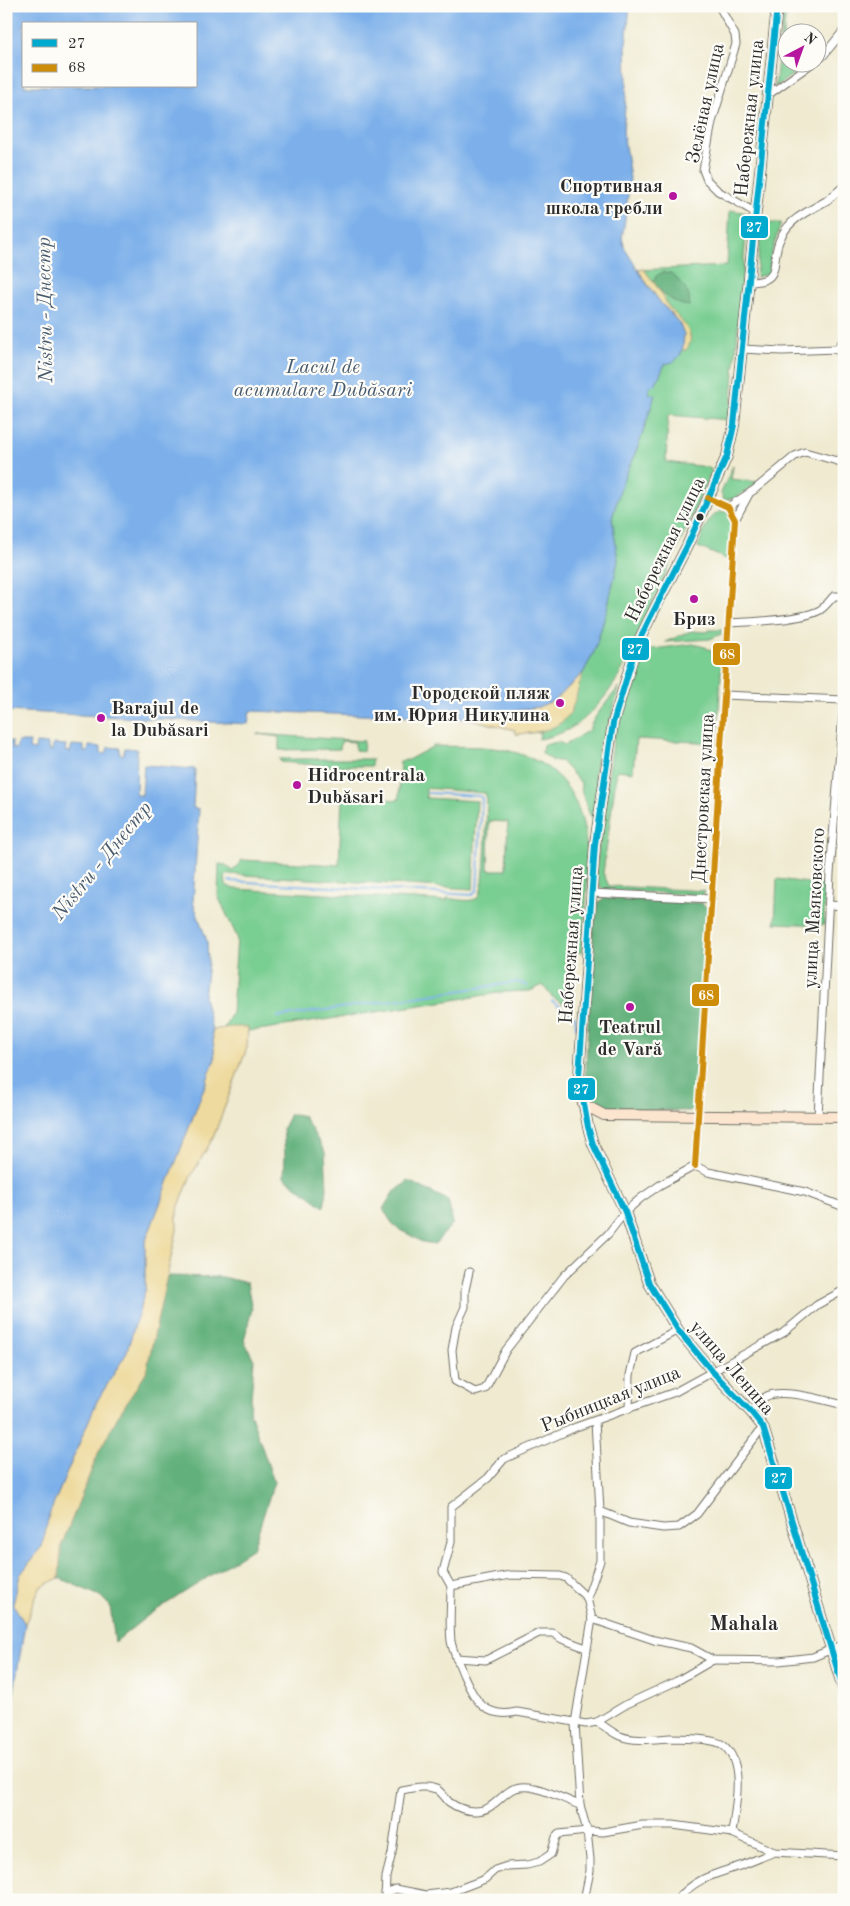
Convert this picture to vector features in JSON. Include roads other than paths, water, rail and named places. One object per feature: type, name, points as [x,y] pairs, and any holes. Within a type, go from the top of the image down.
[{"type":"street","name":"Зелёная улица","points":[[719,6],[735,35],[736,44],[712,122],[703,170],[707,180],[718,192],[756,213]]},
{"type":"street","name":"Набережная улица","points":[[583,1104],[579,1076],[580,1049],[591,893],[595,844],[610,742],[618,704],[640,640],[687,546],[727,456],[732,440],[777,6]]},
{"type":"street","points":[[828,51],[844,30]]},
{"type":"street","points":[[768,95],[800,72]]},
{"type":"street","points":[[748,282],[767,281],[772,277],[775,266],[774,253],[786,228],[800,214],[827,200],[844,186]]},
{"type":"street","points":[[742,349],[782,352],[837,349],[844,340]]},
{"type":"street","points":[[837,349],[844,359]]},
{"type":"street","points":[[708,498],[728,506],[750,492],[795,456],[805,452],[842,463],[844,452]]},
{"type":"street","points":[[735,520],[750,492]]},
{"type":"street","name":"Днестровская улица","points":[[696,1166],[735,520],[728,506]]},
{"type":"street","points":[[729,623],[767,621],[810,614],[821,610],[834,596],[844,596]]},
{"type":"street","points":[[724,694],[844,700]]},
{"type":"street","name":"улица Маяковского","points":[[818,1117],[837,776],[844,700]]},
{"type":"street","points":[[591,893],[712,899]]},
{"type":"street","points":[[829,905],[844,906]]},
{"type":"street","points":[[583,1104],[604,1115],[844,1117]]},
{"type":"street","name":"улица Ленина","points":[[583,1104],[593,1144],[625,1212],[648,1283],[678,1330],[712,1371],[764,1427],[844,1691]]},
{"type":"street","points":[[470,1272],[465,1290],[465,1308],[456,1328],[452,1350],[455,1381],[475,1392],[485,1389],[506,1350],[564,1276],[608,1234],[625,1212],[660,1185],[696,1166],[708,1172],[770,1183],[805,1192],[844,1207]]},
{"type":"street","name":"Рыбницкая улица","points":[[452,1586],[443,1572],[451,1542],[450,1507],[488,1478],[504,1459],[595,1420],[675,1392],[782,1333],[817,1306],[844,1290]]},
{"type":"street","points":[[629,1409],[630,1375],[635,1353],[678,1330]]},
{"type":"street","points":[[751,1412],[765,1398],[773,1394],[810,1396],[844,1405]]},
{"type":"street","points":[[587,1598],[600,1561],[600,1511],[595,1420]]},
{"type":"street","points":[[600,1511],[629,1523],[663,1528],[679,1527],[697,1514],[764,1427]]},
{"type":"street","points":[[584,1900],[590,1871],[588,1831],[580,1805],[575,1723],[592,1618],[587,1598],[566,1578],[560,1576],[510,1575],[452,1586],[451,1640],[456,1658],[479,1704],[492,1712],[506,1714],[517,1712],[575,1723],[597,1722],[627,1704],[677,1681],[713,1660]]},
{"type":"street","points":[[592,1618],[654,1640],[691,1648],[713,1660],[779,1661],[813,1657],[844,1644]]},
{"type":"street","points":[[456,1658],[486,1660],[539,1633],[553,1633],[562,1639],[586,1648]]},
{"type":"street","points":[[597,1722],[619,1736],[633,1739],[708,1740],[722,1744],[729,1751],[735,1764],[737,1795],[732,1833]]},
{"type":"street","points":[[385,1897],[401,1790],[424,1787],[438,1790],[457,1808],[475,1811],[488,1808],[511,1790],[521,1788],[539,1788],[565,1801],[580,1805]]},
{"type":"street","points":[[385,1897],[396,1889],[426,1895],[451,1892],[485,1879],[495,1870],[539,1862],[551,1854],[556,1837],[559,1834],[588,1831],[602,1832],[643,1825],[673,1825],[732,1833],[774,1852],[844,1856]]},
{"type":"street","points":[[677,1900],[692,1884],[774,1852]]},
{"type":"water","name":"Lacul de acumulare Dubăsari","points":[[6,6],[630,6],[626,44],[627,83],[623,132],[630,178],[622,238],[625,249],[648,286],[679,323],[684,334],[680,356],[673,362],[665,364],[655,385],[650,386],[649,394],[655,395],[639,444],[622,483],[612,518],[618,561],[607,609],[594,652],[583,673],[555,700],[538,707],[471,719],[250,711],[248,724],[6,711]]},
{"type":"water","name":"Nistru - Днестр","points":[[6,741],[12,741],[12,748],[16,749],[18,742],[30,742],[29,749],[35,750],[36,743],[48,744],[48,750],[52,751],[53,744],[66,745],[65,751],[70,752],[72,745],[84,746],[84,752],[88,752],[89,746],[101,747],[101,753],[106,754],[108,747],[120,748],[120,754],[123,755],[125,748],[137,749],[136,795],[142,795],[144,765],[195,769],[193,808],[199,809],[193,902],[207,941],[208,963],[204,997],[212,1030],[215,1059],[145,1243],[145,1291],[126,1354],[97,1401],[49,1515],[42,1546],[20,1575],[13,1604],[25,1624],[6,1741]]},
{"type":"waterway","points":[[229,881],[472,895],[477,890],[482,798],[479,796],[428,793]]},
{"type":"waterway","points":[[278,1017],[518,982],[527,986]]},
{"type":"waterway","points":[[552,1001],[575,1017],[576,1028]]},
{"type":"place","name":"Спортивная школа гребли","points":[[673,196]]},
{"type":"place","name":"Бриз","points":[[694,599]]},
{"type":"place","name":"Городской пляж им. Юрия Никулина","points":[[560,703]]},
{"type":"place","name":"Barajul de la Dubăsari","points":[[101,718]]},
{"type":"place","name":"Hidrocentrala Dubăsari","points":[[297,785]]},
{"type":"place","name":"Teatrul de Vară","points":[[630,1007]]},
{"type":"district","name":"Mahala","points":[[744,1623]]}]
